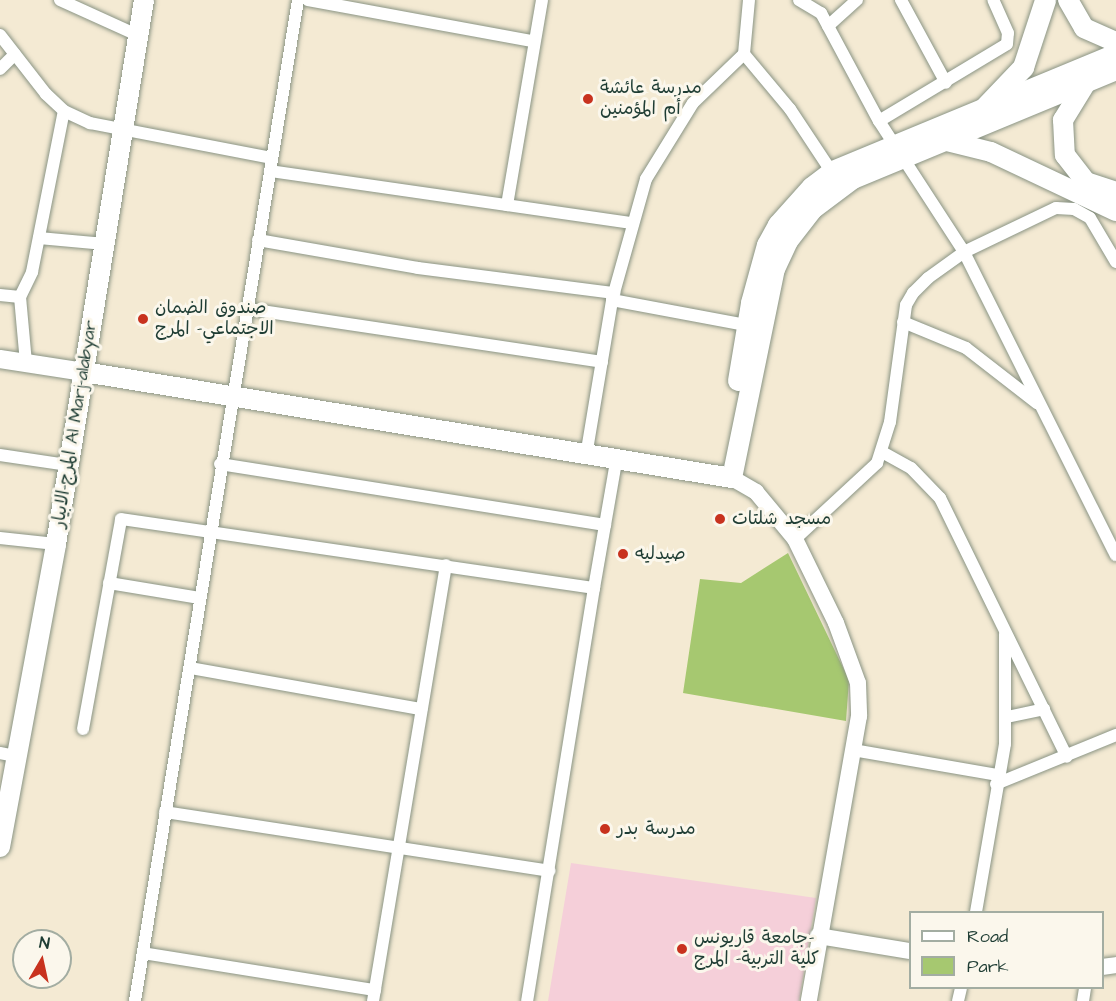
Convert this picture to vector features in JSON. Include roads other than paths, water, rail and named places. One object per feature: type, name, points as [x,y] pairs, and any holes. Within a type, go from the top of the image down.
[{"type":"highway","points":[[984,108],[1023,67],[1045,0]]},
{"type":"main road","name":"المرج-الابيار Al Marj-alabyar","points":[[0,847],[8,755],[56,544],[144,0]]},
{"type":"main road","points":[[1068,0],[1084,28],[1116,42]]},
{"type":"main road","points":[[727,478],[746,325],[767,245],[791,208],[836,179],[900,151],[984,108],[1116,54]]},
{"type":"main road","points":[[900,151],[943,140],[1116,70]]},
{"type":"main road","points":[[1087,81],[1063,120],[1065,155],[1086,182],[1116,192]]},
{"type":"main road","points":[[943,140],[991,152],[1116,211]]},
{"type":"main road","points":[[727,478],[775,269],[788,241],[836,179]]},
{"type":"main road","points":[[0,359],[616,462],[727,478]]},
{"type":"street","points":[[60,0],[138,35]]},
{"type":"street","points":[[135,1001],[190,668],[220,464],[248,309],[298,0]]},
{"type":"street","points":[[308,0],[532,41]]},
{"type":"street","points":[[507,205],[532,41],[542,0]]},
{"type":"street","points":[[586,456],[613,297],[631,223],[646,179],[668,140],[693,104],[744,54],[749,0]]},
{"type":"street","points":[[799,0],[821,13],[879,121],[964,252],[1116,555]]},
{"type":"street","points":[[828,26],[857,0]]},
{"type":"street","points":[[900,0],[946,83]]},
{"type":"street","points":[[879,121],[1007,45],[1008,33],[993,0]]},
{"type":"street","points":[[0,35],[46,94],[64,111],[90,123],[123,132],[272,158]]},
{"type":"street","points":[[0,69],[15,54]]},
{"type":"street","points":[[744,54],[836,179]]},
{"type":"street","points":[[26,363],[20,297],[32,272],[64,111]]},
{"type":"street","points":[[270,171],[631,223]]},
{"type":"street","points":[[795,539],[861,482],[882,452],[903,322],[913,293],[964,252],[1032,217],[1056,208],[1074,209],[1090,218],[1116,262]]},
{"type":"street","points":[[39,238],[105,244]]},
{"type":"street","points":[[258,240],[418,268],[613,297],[746,325]]},
{"type":"street","points":[[0,295],[20,297]]},
{"type":"street","points":[[248,309],[602,362]]},
{"type":"street","points":[[903,322],[966,348],[1042,407]]},
{"type":"street","points":[[882,452],[911,468],[940,498],[1067,758]]},
{"type":"street","points":[[0,455],[68,465]]},
{"type":"street","points":[[527,1001],[616,462]]},
{"type":"street","points":[[220,464],[605,525]]},
{"type":"street","points":[[727,478],[756,492],[795,539],[836,623],[858,683],[859,716],[818,936],[809,1001]]},
{"type":"street","points":[[83,729],[122,519],[447,564],[594,588]]},
{"type":"street","points":[[0,538],[56,544]]},
{"type":"street","points":[[143,953],[374,995],[447,564]]},
{"type":"street","points":[[109,583],[200,598]]},
{"type":"street","points":[[976,911],[1007,717],[1005,629]]},
{"type":"street","points":[[190,668],[421,709]]},
{"type":"street","points":[[1007,717],[1044,709]]},
{"type":"street","points":[[853,750],[997,780],[1067,758],[1116,735]]},
{"type":"street","points":[[165,812],[550,871]]},
{"type":"street","points":[[818,936],[909,951]]},
{"type":"place","name":"مدرسة عائشة أم المؤمنين","points":[[588,99]]},
{"type":"place","name":"صندوق الضمان الاجتماعي- المرج","points":[[143,319]]},
{"type":"place","name":"مسجد شلتات","points":[[720,519]]},
{"type":"place","name":"صيدليه","points":[[623,554]]},
{"type":"place","name":"مدرسة بدر","points":[[605,829]]},
{"type":"place","name":"جامعة قاريونس- كلية التربية- المرج","points":[[682,949]]}]
